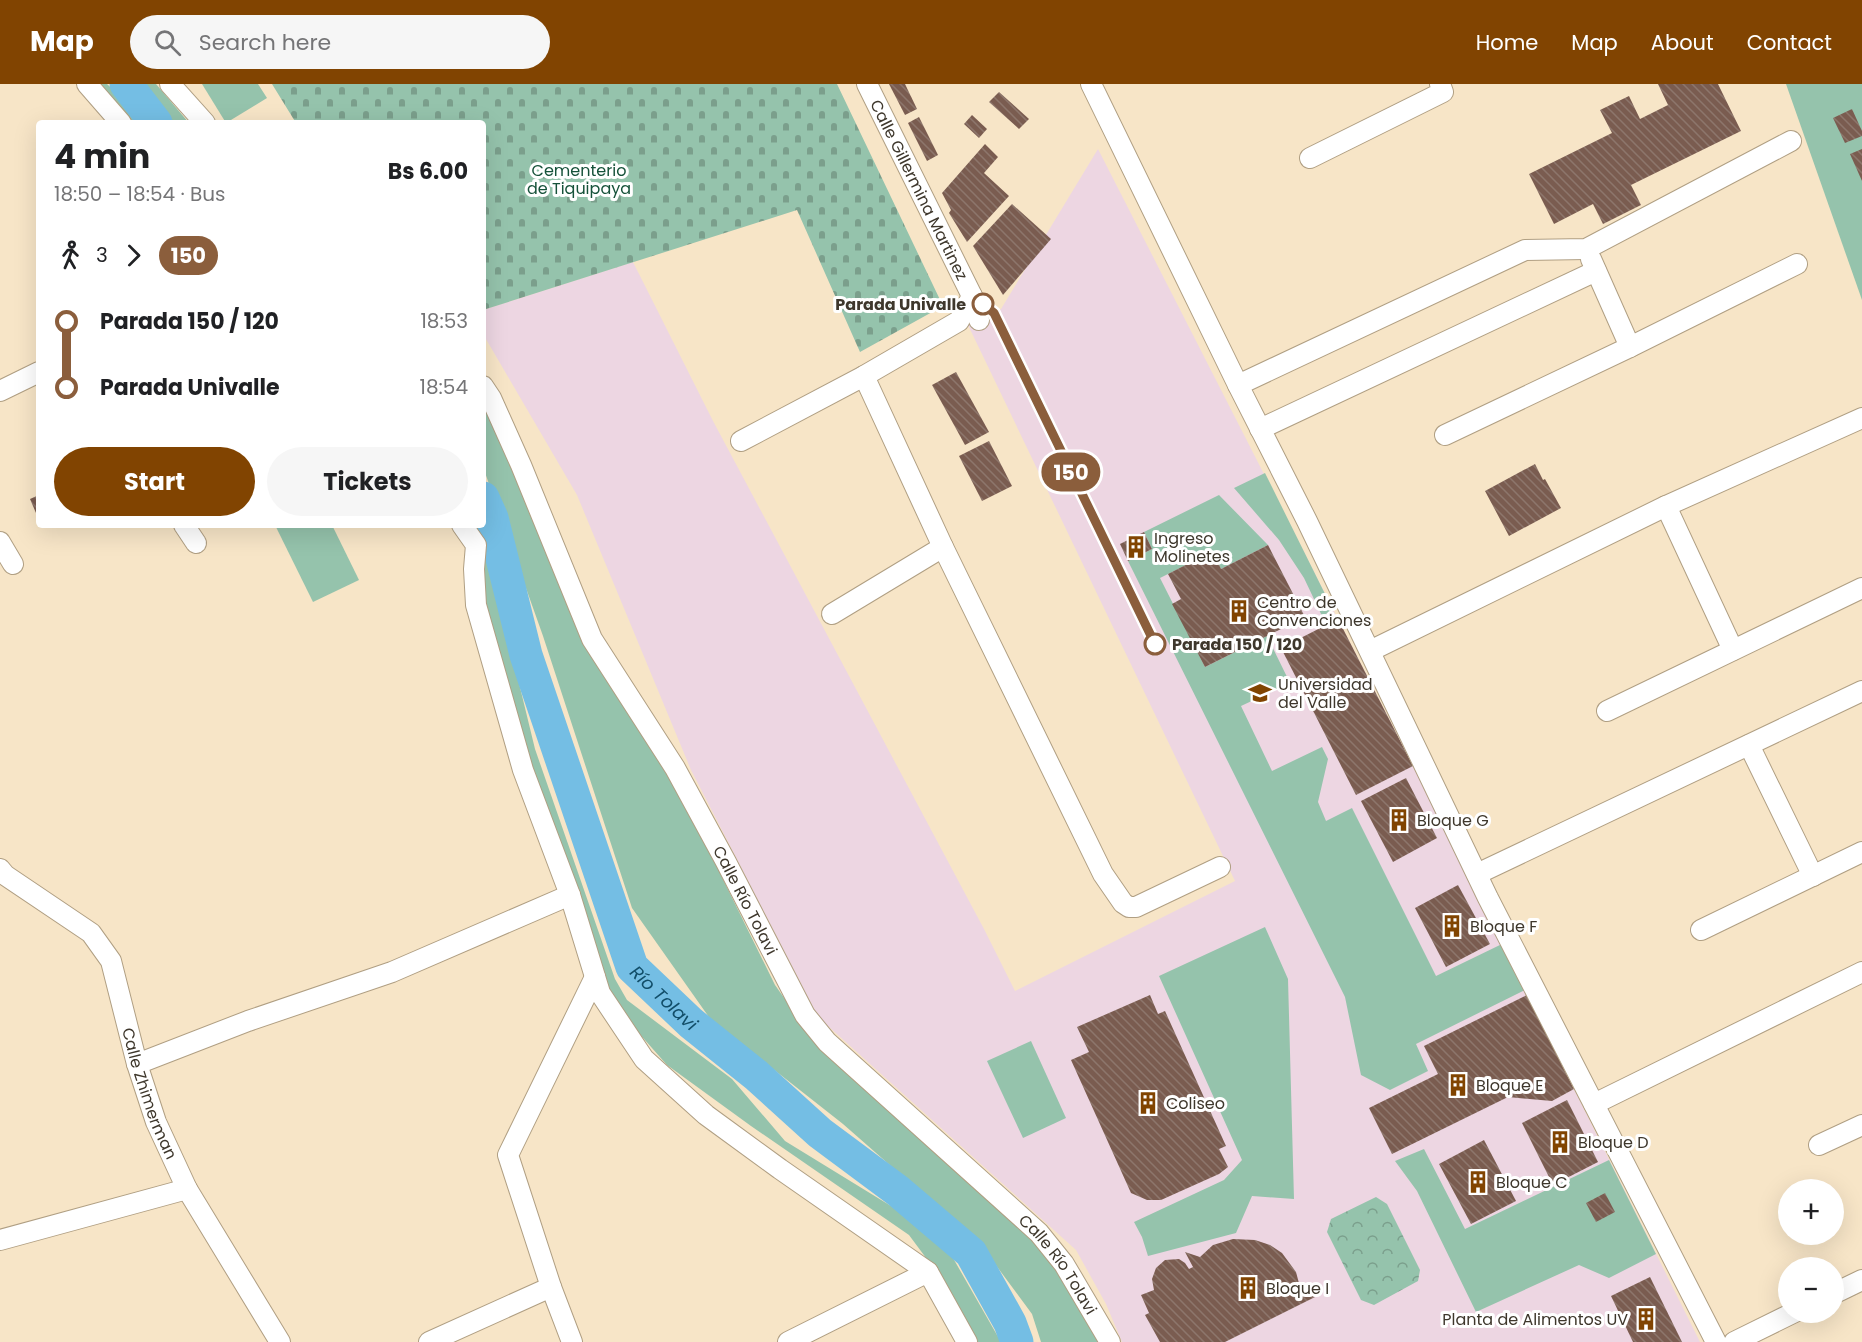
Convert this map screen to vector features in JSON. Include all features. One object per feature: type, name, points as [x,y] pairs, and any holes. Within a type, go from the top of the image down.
[{"type":"street","points":[[87,84],[118,120]]},
{"type":"street","points":[[170,84],[202,120]]},
{"type":"street","name":"Calle Gillermina Martinez","points":[[867,84],[972,296],[986,316]]},
{"type":"street","points":[[1091,84],[1307,521],[1477,874],[1716,1342]]},
{"type":"street","points":[[1310,158],[1443,92],[1440,84]]},
{"type":"street","points":[[1238,385],[1525,250],[1586,249],[1791,141]]},
{"type":"street","points":[[1586,249],[1630,346]]},
{"type":"street","points":[[1445,435],[1797,264]]},
{"type":"street","points":[[1260,429],[1596,271]]},
{"type":"street","points":[[741,441],[864,376],[959,321],[972,296]]},
{"type":"street","points":[[0,391],[36,373]]},
{"type":"street","points":[[864,376],[943,547],[1077,823],[1103,874],[1124,903],[1129,907],[1137,907],[1220,867]]},
{"type":"street","name":"Calle Río Tolavi","points":[[486,390],[492,398],[521,465],[592,639],[675,768],[805,1015],[827,1042],[1039,1233],[1064,1264],[1110,1342]]},
{"type":"street","points":[[1370,651],[1666,506],[1862,418]]},
{"type":"street","points":[[1666,506],[1733,650]]},
{"type":"street","points":[[186,528],[196,543]]},
{"type":"street","points":[[464,528],[476,545],[474,569],[476,605],[520,759],[570,895],[600,993],[644,1059],[706,1115],[928,1272],[967,1342]]},
{"type":"street","points":[[0,542],[13,564]]},
{"type":"street","points":[[832,614],[943,547]]},
{"type":"street","points":[[1607,711],[1862,588]]},
{"type":"street","points":[[1477,874],[1862,691]]},
{"type":"street","points":[[1749,745],[1813,876]]},
{"type":"street","points":[[1701,930],[1862,852]]},
{"type":"street","name":"Calle Zhimerman","points":[[0,869],[5,875],[91,933],[111,961],[137,1064],[156,1122],[188,1189],[280,1342]]},
{"type":"street","points":[[137,1064],[248,1021],[392,972],[570,895]]},
{"type":"street","points":[[1594,1104],[1862,972]]},
{"type":"street","points":[[572,1342],[551,1287],[508,1155],[595,977]]},
{"type":"street","points":[[1819,1145],[1862,1125]]},
{"type":"street","points":[[0,1240],[188,1189]]},
{"type":"street","points":[[788,1342],[928,1272]]},
{"type":"street","points":[[1844,1289],[1862,1280]]},
{"type":"street","points":[[429,1342],[551,1287]]},
{"type":"street","points":[[1734,1342],[1778,1320]]},
{"type":"shaded area","name":"Universidad del Valle","points":[[1098,149],[1413,766],[1700,1342],[1122,1342],[1106,1304],[1076,1250],[818,1017],[691,770],[577,495],[486,339],[486,309],[633,262],[713,421],[1015,991],[1235,881],[968,325],[1001,309]]},
{"type":"green space","points":[[95,84],[107,84],[144,120],[125,120]]},
{"type":"green space","points":[[136,84],[156,84],[186,120],[165,120]]},
{"type":"green space","points":[[202,84],[258,84],[267,98],[231,120],[224,120]]},
{"type":"green space","name":"Cementerio de Tiquipaya","points":[[272,84],[837,84],[943,306],[860,352],[797,210],[486,309],[486,120],[294,120]]},
{"type":"green space","points":[[1786,84],[1862,84],[1862,300]]},
{"type":"green space","points":[[486,408],[775,985],[813,1039],[1020,1227],[1055,1266],[1098,1342],[1041,1342],[1032,1314],[981,1245],[843,1124],[711,1020],[632,908],[543,636],[486,475]]},
{"type":"green space","points":[[1265,473],[1333,610],[1322,616],[1304,578],[1279,540],[1234,488]]},
{"type":"green space","points":[[1219,495],[1268,545],[1221,569],[1212,552],[1160,578],[1205,667],[1267,636],[1290,683],[1241,706],[1272,771],[1322,747],[1328,759],[1318,802],[1326,821],[1352,808],[1436,976],[1502,944],[1525,990],[1416,1044],[1428,1071],[1390,1090],[1361,1075],[1345,997],[1128,561],[1152,549],[1144,532]]},
{"type":"green space","points":[[276,528],[333,528],[359,580],[313,602]]},
{"type":"green space","points":[[470,528],[481,528],[484,533],[535,749],[615,979],[627,1000],[732,1079],[785,1141],[904,1214],[949,1251],[1001,1342],[974,1342],[935,1270],[909,1235],[667,1065],[614,1005],[530,768],[482,603]]},
{"type":"green space","points":[[1265,927],[1288,979],[1294,1199],[1252,1196],[1236,1233],[1148,1256],[1134,1222],[1224,1180],[1242,1160],[1159,976]]},
{"type":"green space","points":[[1031,1041],[1066,1118],[1023,1138],[987,1061]]},
{"type":"green space","points":[[1424,1149],[1465,1229],[1609,1160],[1656,1254],[1609,1278],[1579,1265],[1476,1312],[1417,1191],[1395,1161]]},
{"type":"green space","points":[[1376,1197],[1387,1204],[1420,1270],[1418,1281],[1374,1305],[1361,1300],[1327,1232],[1331,1219]]},
{"type":"building","points":[[889,84],[905,84],[917,109],[905,115]]},
{"type":"building","points":[[1658,84],[1718,84],[1741,131],[1631,185],[1641,205],[1603,224],[1593,204],[1554,224],[1529,174],[1612,133],[1600,110],[1629,96],[1640,119],[1668,105]]},
{"type":"building","points":[[999,92],[1029,119],[1019,129],[989,102]]},
{"type":"building","points":[[1852,109],[1862,136],[1845,143],[1833,118]]},
{"type":"building","points":[[972,115],[987,129],[979,138],[964,124]]},
{"type":"building","points":[[919,117],[938,155],[927,161],[908,123]]},
{"type":"building","points":[[985,144],[998,157],[984,173],[1009,196],[967,242],[949,213],[951,210],[942,193]]},
{"type":"building","points":[[1862,149],[1862,181],[1850,154]]},
{"type":"building","points":[[1012,204],[1051,239],[1003,295],[973,246]]},
{"type":"building","points":[[956,372],[989,432],[965,445],[932,385]]},
{"type":"building","points":[[989,441],[1012,486],[982,501],[959,456]]},
{"type":"building","points":[[1535,464],[1561,508],[1509,536],[1485,491]]},
{"type":"building","points":[[36,496],[36,513],[30,499]]},
{"type":"building","name":"Ingreso Molinetes","points":[[1144,532],[1152,549],[1128,561],[1120,544]]},
{"type":"building","name":"Centro de Convenciones","points":[[1268,545],[1305,617],[1205,667],[1172,604],[1181,599],[1168,574],[1213,551],[1221,569]]},
{"type":"building","points":[[1338,619],[1413,766],[1356,795],[1281,648]]},
{"type":"building","name":"Bloque G","points":[[1406,778],[1437,838],[1393,862],[1361,801]]},
{"type":"building","name":"Bloque F","points":[[1458,885],[1490,944],[1446,967],[1415,908]]},
{"type":"building","name":"Coliseo","points":[[1150,995],[1158,1014],[1165,1011],[1226,1146],[1219,1149],[1228,1167],[1219,1174],[1161,1200],[1147,1200],[1131,1193],[1071,1060],[1089,1052],[1077,1027]]},
{"type":"building","name":"Bloque E","points":[[1527,995],[1574,1089],[1552,1101],[1508,1097],[1392,1154],[1369,1108],[1438,1074],[1424,1046]]},
{"type":"building","name":"Bloque D","points":[[1567,1100],[1598,1162],[1553,1185],[1522,1123]]},
{"type":"building","name":"Bloque C","points":[[1484,1140],[1516,1201],[1471,1224],[1439,1164]]},
{"type":"building","points":[[1605,1193],[1615,1212],[1596,1222],[1586,1203]]},
{"type":"building","name":"Bloque I","points":[[1233,1239],[1255,1240],[1270,1245],[1282,1253],[1296,1272],[1301,1291],[1315,1297],[1225,1342],[1160,1342],[1145,1315],[1149,1313],[1141,1295],[1154,1290],[1152,1279],[1156,1268],[1165,1260],[1179,1259],[1189,1269],[1193,1267],[1185,1252],[1200,1257],[1213,1245]]},
{"type":"building","name":"Planta de Alimentos UV","points":[[1650,1277],[1682,1342],[1633,1342],[1611,1296]]},
{"type":"waterway","name":"Río Tolavi","points":[[126,84],[154,120]]},
{"type":"waterway","name":"Río Tolavi","points":[[486,505],[492,518],[526,655],[632,967],[691,1023],[756,1075],[820,1133],[898,1191],[971,1253],[1010,1323],[1017,1342]]},
{"type":"bus line","name":"150","points":[[983,304],[994,313],[1155,644]]},
{"type":"place","name":"Parada Univalle","points":[[983,304]]},
{"type":"place","name":"Ingreso Molinetes","points":[[1136,547]]},
{"type":"place","name":"Centro de Convenciones","points":[[1239,611]]},
{"type":"place","name":"Parada 150 / 120","points":[[1155,644]]},
{"type":"place","name":"Universidad del Valle","points":[[1260,693]]},
{"type":"place","name":"Bloque G","points":[[1399,820]]},
{"type":"place","name":"Bloque F","points":[[1452,926]]},
{"type":"place","name":"Bloque E","points":[[1458,1085]]},
{"type":"place","name":"Coliseo","points":[[1148,1103]]},
{"type":"place","name":"Bloque D","points":[[1560,1142]]},
{"type":"place","name":"Bloque C","points":[[1478,1182]]},
{"type":"place","name":"Bloque I","points":[[1248,1288]]},
{"type":"place","name":"Planta de Alimentos UV","points":[[1646,1319]]}]
